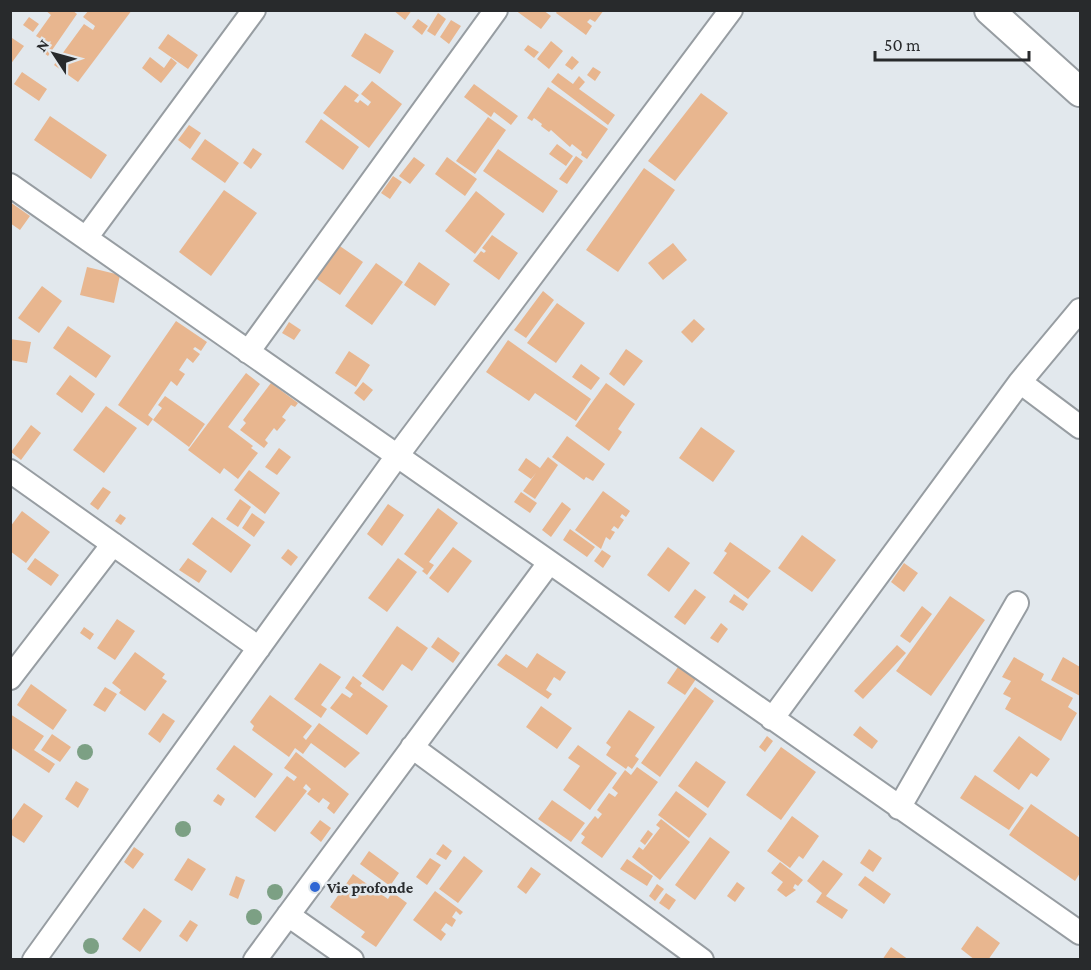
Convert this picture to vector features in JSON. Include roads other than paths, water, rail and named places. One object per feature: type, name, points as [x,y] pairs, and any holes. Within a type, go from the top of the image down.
[{"type":"street","points":[[86,238],[254,10]]},
{"type":"street","points":[[248,352],[496,10]]},
{"type":"street","points":[[990,10],[1080,92]]},
{"type":"street","points":[[34,960],[397,456],[721,14]]},
{"type":"street","points":[[10,184],[1080,933]]},
{"type":"street","points":[[772,719],[1020,382],[1080,310]]},
{"type":"street","points":[[1020,382],[1080,427]]},
{"type":"street","points":[[10,471],[259,648]]},
{"type":"street","points":[[10,678],[113,544]]},
{"type":"street","points":[[255,960],[549,563]]},
{"type":"street","points":[[899,808],[1017,603]]},
{"type":"street","points":[[412,747],[702,960]]},
{"type":"street","points":[[288,915],[352,960]]},
{"type":"place","name":"Vie profonde","points":[[315,887]]}]
